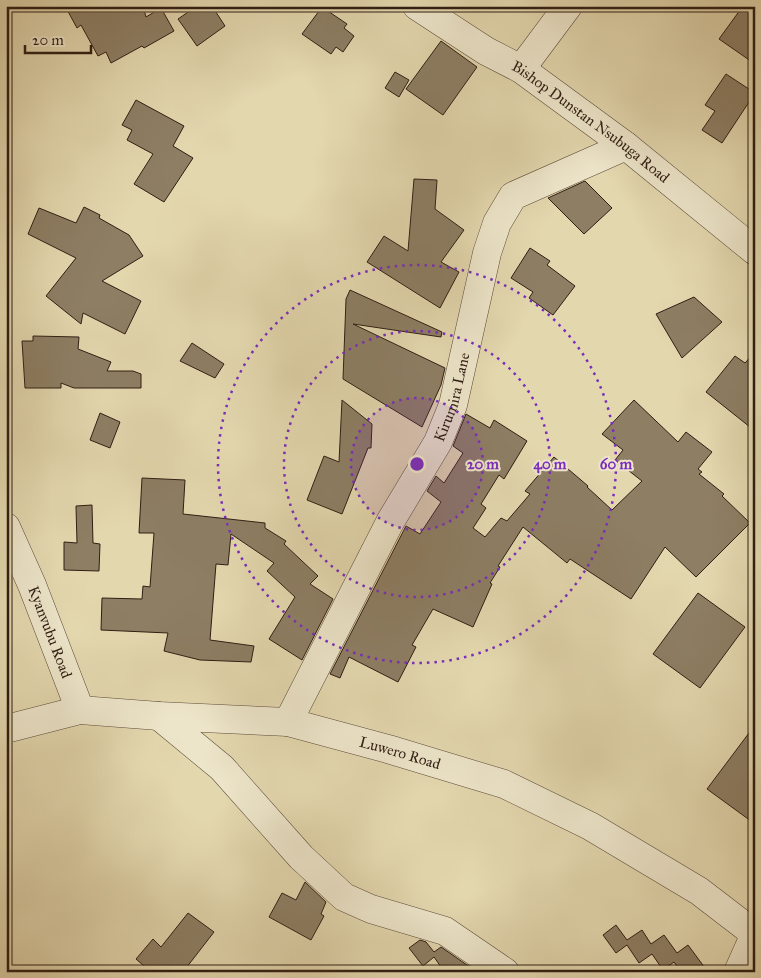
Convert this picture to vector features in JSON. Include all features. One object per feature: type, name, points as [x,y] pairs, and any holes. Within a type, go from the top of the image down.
[{"type":"street","name":"Bishop Dunstan Nsubuga Road","points":[[417,6],[486,51],[521,69],[626,146],[755,251]]},
{"type":"street","points":[[521,69],[568,6]]},
{"type":"street","name":"Kirumira Lane","points":[[288,722],[390,522],[438,442],[447,422],[453,405],[487,253],[497,223],[513,196],[626,146]]},
{"type":"street","name":"Kyanvubu Road","points":[[6,527],[32,586],[80,710]]},
{"type":"street","name":"Luwero Road","points":[[6,728],[80,710],[288,722],[388,749],[504,784],[590,826],[700,891],[755,934]]},
{"type":"street","points":[[159,716],[222,768],[301,857],[344,897],[370,909],[444,931],[505,972]]},
{"type":"street","points":[[738,972],[755,934]]},
{"type":"building","points":[[65,6],[143,6],[146,17],[161,8],[174,31],[144,48],[142,46],[111,63],[106,52],[98,56],[81,25],[77,28]]},
{"type":"building","points":[[197,6],[212,6],[225,26],[197,46],[178,19]]},
{"type":"building","points":[[743,6],[755,6],[755,64],[719,39]]},
{"type":"building","points":[[322,7],[347,24],[344,28],[354,36],[343,52],[336,47],[331,54],[302,34]]},
{"type":"building","points":[[441,41],[477,67],[443,115],[406,89]]},
{"type":"building","points":[[395,72],[409,80],[399,97],[385,88]]},
{"type":"building","points":[[726,74],[755,93],[722,143],[702,130],[715,111],[705,105]]},
{"type":"building","points":[[136,100],[184,126],[173,146],[193,158],[164,202],[134,184],[153,154],[127,140],[132,130],[122,125]]},
{"type":"building","points":[[414,179],[437,180],[435,209],[464,230],[441,262],[459,272],[440,308],[367,262],[384,236],[408,251]]},
{"type":"building","points":[[585,181],[612,208],[584,234],[548,198]]},
{"type":"building","points":[[84,207],[100,215],[99,218],[129,235],[143,256],[102,281],[141,301],[125,334],[83,313],[81,324],[46,296],[76,258],[28,234],[39,208],[76,223]]},
{"type":"building","points":[[530,248],[550,261],[547,265],[575,286],[553,315],[529,298],[533,292],[511,278]]},
{"type":"building","points":[[350,290],[442,332],[441,337],[353,324],[445,368],[441,385],[422,427],[343,379],[346,299]]},
{"type":"building","points":[[694,297],[722,322],[682,358],[656,314]]},
{"type":"building","points":[[33,336],[79,337],[78,349],[111,362],[107,371],[133,371],[141,374],[141,388],[74,388],[61,383],[61,388],[25,388],[22,341],[33,341]]},
{"type":"building","points":[[192,343],[224,364],[215,378],[180,361]]},
{"type":"building","points":[[755,352],[755,431],[706,392],[735,356],[745,363]]},
{"type":"building","points":[[342,400],[372,424],[371,448],[368,448],[342,514],[307,500],[324,456],[339,462]]},
{"type":"building","points":[[634,400],[678,442],[686,432],[712,452],[698,469],[702,472],[699,474],[724,494],[722,496],[750,523],[696,577],[665,547],[631,599],[570,559],[567,563],[523,527],[498,566],[500,567],[490,583],[492,584],[473,627],[433,609],[412,645],[416,647],[398,682],[349,657],[340,678],[330,674],[406,526],[420,534],[441,502],[427,491],[436,476],[444,483],[463,453],[453,446],[466,414],[490,428],[494,420],[527,441],[504,479],[499,475],[481,504],[486,508],[473,528],[485,537],[501,518],[507,521],[530,494],[525,491],[554,457],[588,486],[612,510],[642,481],[615,460],[623,450],[602,434]]},
{"type":"building","points":[[100,413],[120,422],[110,448],[90,440]]},
{"type":"building","points":[[142,478],[185,480],[183,514],[265,523],[265,528],[286,541],[284,544],[318,576],[310,584],[333,599],[302,660],[269,639],[295,597],[267,571],[274,563],[231,534],[228,565],[216,564],[210,640],[254,646],[251,662],[200,660],[164,651],[168,633],[101,630],[102,598],[142,599],[143,586],[150,587],[154,533],[139,533]]},
{"type":"building","points":[[92,505],[93,543],[100,544],[99,571],[64,570],[64,542],[77,543],[76,506]]},
{"type":"building","points":[[698,593],[745,627],[700,688],[653,654]]},
{"type":"building","points":[[755,725],[755,824],[707,789]]},
{"type":"building","points":[[305,882],[326,902],[321,914],[324,916],[311,940],[269,917],[282,893],[296,900]]},
{"type":"building","points":[[188,913],[214,932],[183,972],[151,972],[136,959],[153,939],[161,947]]},
{"type":"building","points":[[616,925],[627,940],[642,930],[651,944],[664,935],[677,953],[688,945],[708,972],[681,972],[674,962],[663,970],[652,954],[639,963],[627,945],[616,953],[603,935]]},
{"type":"building","points":[[420,940],[426,942],[434,952],[441,947],[477,972],[435,972],[441,967],[434,957],[423,966],[409,948]]}]
